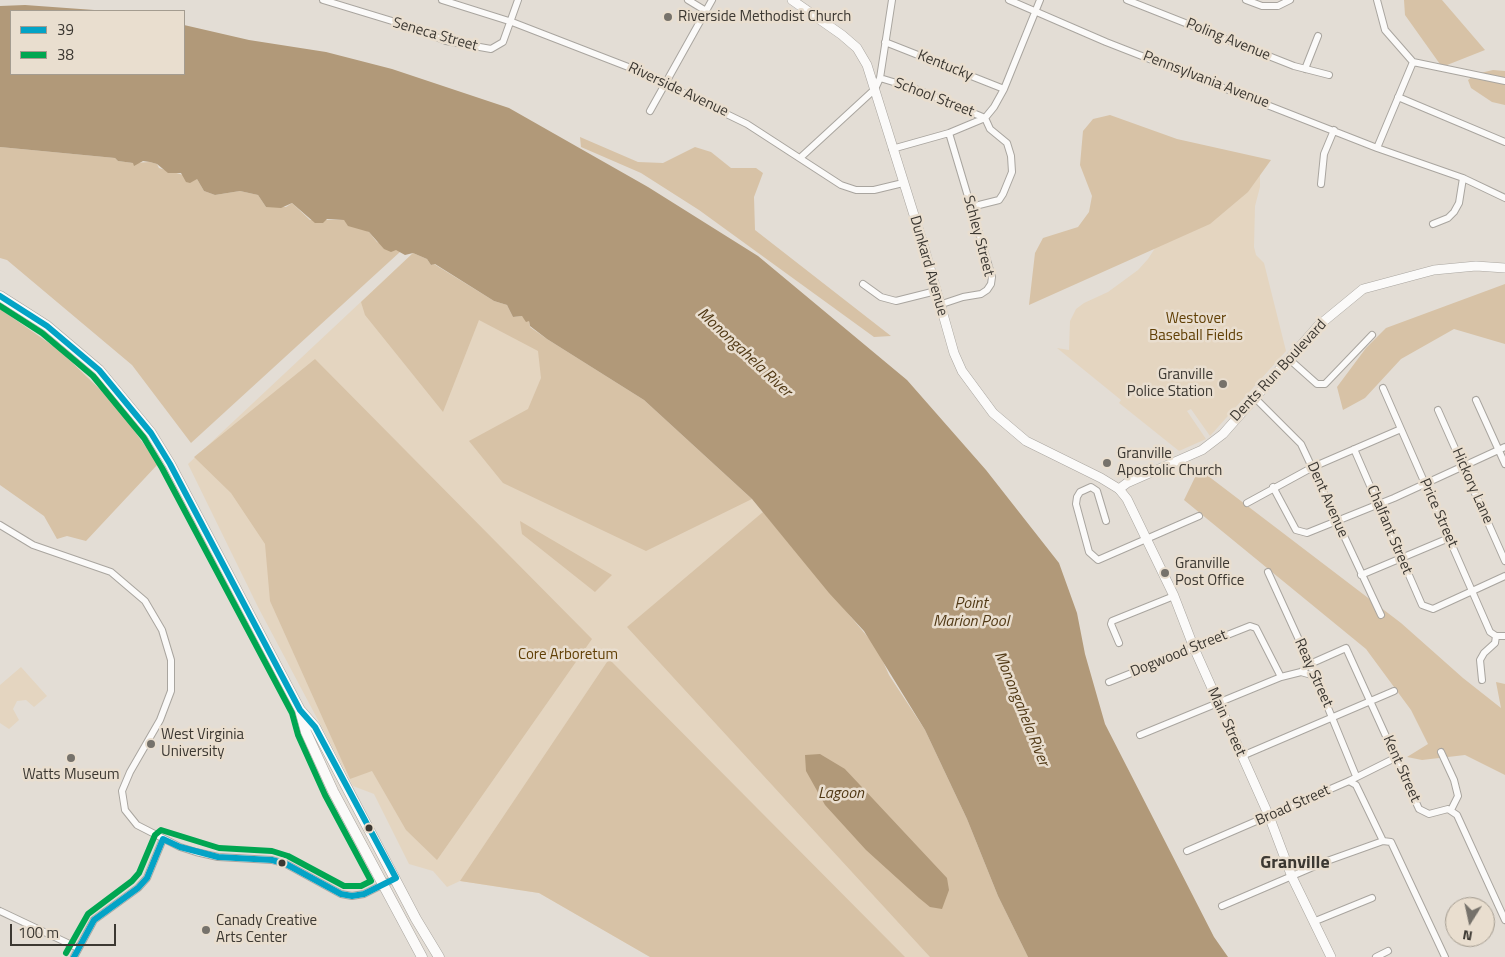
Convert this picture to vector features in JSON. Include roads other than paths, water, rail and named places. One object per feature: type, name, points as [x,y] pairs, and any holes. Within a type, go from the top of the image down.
[{"type":"main road","name":"Dunkard Avenue","points":[[792,0],[842,35],[857,48],[867,65],[924,247],[939,305],[954,353],[962,371],[994,412],[1026,441],[1076,465],[1119,489]]},
{"type":"main road","name":"Dents Run Boulevard","points":[[1119,489],[1127,483],[1202,450],[1222,434],[1318,326],[1363,289],[1434,270],[1476,266],[1505,268]]},
{"type":"main road","points":[[0,296],[47,326],[99,370],[152,434],[186,494],[300,710],[306,732],[333,791],[422,957]]},
{"type":"main road","name":"Main Street","points":[[1119,489],[1127,499],[1174,596],[1218,704],[1269,816],[1292,877],[1331,957]]},
{"type":"main road","points":[[300,710],[315,726],[439,957]]},
{"type":"street","name":"Seneca Street","points":[[323,0],[415,28],[446,41],[482,49],[499,46],[507,36],[518,0]]},
{"type":"street","name":"Riverside Avenue","points":[[442,0],[512,22],[602,56],[665,84],[747,124],[828,178],[856,190],[874,190],[903,183]]},
{"type":"street","points":[[688,0],[706,11]]},
{"type":"street","points":[[650,111],[712,0]]},
{"type":"street","points":[[800,158],[876,89],[880,78],[892,0]]},
{"type":"street","name":"Pennsylvania Avenue","points":[[1009,0],[1106,42],[1377,148],[1463,178],[1505,198]]},
{"type":"street","points":[[892,149],[948,133],[985,118],[1004,89],[1040,0]]},
{"type":"street","name":"Poling Avenue","points":[[1128,0],[1305,69],[1329,75]]},
{"type":"street","points":[[1246,0],[1262,6],[1278,6],[1290,0]]},
{"type":"street","points":[[1377,0],[1385,30],[1413,62],[1505,81]]},
{"type":"street","points":[[1305,69],[1318,36]]},
{"type":"street","name":"Kentucky","points":[[886,42],[1004,89]]},
{"type":"street","points":[[1377,148],[1413,62]]},
{"type":"street","name":"School Street","points":[[880,78],[913,88],[985,118],[990,129],[1007,143],[1012,156],[1012,172],[999,200],[971,207]]},
{"type":"street","points":[[1398,97],[1505,142]]},
{"type":"street","points":[[1321,184],[1324,154],[1334,130]]},
{"type":"street","name":"Schley Street","points":[[939,305],[963,297],[981,294],[991,284],[992,277],[948,133]]},
{"type":"street","points":[[1433,224],[1448,218],[1454,212],[1458,203],[1463,178]]},
{"type":"street","points":[[863,284],[882,298],[896,301],[936,291]]},
{"type":"street","points":[[1289,359],[1317,384],[1325,384],[1338,373],[1372,335]]},
{"type":"street","name":"Price Street","points":[[1382,388],[1490,632],[1496,636]]},
{"type":"street","name":"Dent Avenue","points":[[1254,397],[1301,444],[1381,615]]},
{"type":"street","points":[[1476,400],[1502,448],[1505,464]]},
{"type":"street","name":"Hickory Lane","points":[[1438,410],[1505,561]]},
{"type":"street","points":[[1247,503],[1273,487],[1313,467],[1401,429]]},
{"type":"street","points":[[1273,487],[1296,530],[1301,533],[1307,533],[1502,448]]},
{"type":"street","name":"Chalfant Street","points":[[1354,449],[1419,600],[1427,608],[1433,609],[1473,591]]},
{"type":"street","points":[[1092,488],[1096,476]]},
{"type":"street","points":[[1092,488],[1100,496],[1106,521]]},
{"type":"street","points":[[1092,488],[1080,492],[1076,504],[1089,552],[1098,560],[1199,516]]},
{"type":"street","points":[[0,525],[34,545],[111,572],[135,590],[155,615],[167,644],[171,660],[171,691],[160,720],[124,784],[122,799],[128,816],[136,824],[180,847],[218,857],[272,860],[286,864],[341,894],[352,896],[364,894],[396,878]]},
{"type":"street","points":[[1361,575],[1449,538]]},
{"type":"street","name":"Reay Street","points":[[1268,572],[1310,664],[1356,776]]},
{"type":"street","points":[[1473,591],[1505,576]]},
{"type":"street","points":[[1119,643],[1111,624],[1112,621],[1174,596]]},
{"type":"street","name":"Dogwood Street","points":[[1109,682],[1250,626],[1256,628],[1281,678]]},
{"type":"street","points":[[1482,680],[1480,660],[1495,642],[1496,636],[1505,636]]},
{"type":"street","name":"Kent Street","points":[[1310,664],[1346,648],[1419,809],[1429,814],[1451,810]]},
{"type":"street","points":[[1140,735],[1281,678],[1301,672],[1310,664]]},
{"type":"street","points":[[1301,672],[1315,676]]},
{"type":"street","points":[[1242,756],[1394,691]]},
{"type":"street","points":[[1440,752],[1454,780],[1458,796],[1451,810],[1457,815],[1505,920]]},
{"type":"street","name":"Broad Street","points":[[1187,851],[1269,816],[1397,757]]},
{"type":"street","points":[[1349,780],[1356,785],[1383,841]]},
{"type":"street","points":[[74,957],[94,920],[138,888],[147,878],[164,839]]},
{"type":"street","points":[[1222,906],[1327,861],[1383,841],[1391,842],[1445,957]]},
{"type":"street","points":[[1313,922],[1372,898]]},
{"type":"street","points":[[0,911],[78,948]]},
{"type":"street","points":[[1376,957],[1388,951]]},
{"type":"water","name":"Point Marion Pool","points":[[25,5],[94,10],[10,10],[10,75],[185,75],[185,25],[249,40],[326,52],[392,69],[509,108],[648,187],[758,256],[907,380],[986,470],[1059,563],[1077,613],[1085,654],[1105,724],[1214,937],[1228,957],[1028,957],[998,896],[967,819],[925,730],[864,631],[829,593],[752,499],[644,400],[547,339],[530,326],[529,321],[526,322],[522,316],[513,317],[507,305],[494,301],[435,264],[431,265],[427,259],[413,253],[405,255],[396,250],[391,252],[384,249],[369,232],[348,226],[344,220],[327,219],[323,223],[315,223],[292,203],[281,208],[266,207],[258,195],[240,191],[215,195],[204,191],[197,179],[190,183],[186,182],[181,173],[168,173],[157,164],[150,162],[143,161],[134,166],[133,163],[118,161],[115,158],[0,147],[0,6]]},
{"type":"water","name":"Lagoon","points":[[820,754],[845,769],[947,878],[949,890],[942,909],[930,907],[919,898],[866,850],[825,805],[806,771],[805,755]]},
{"type":"place","name":"Riverside Methodist Church","points":[[668,17]]},
{"type":"place","name":"Granville Police Station","points":[[1223,384]]},
{"type":"place","name":"Granville Apostolic Church","points":[[1107,463]]},
{"type":"place","name":"Granville Post Office","points":[[1165,573]]},
{"type":"place","name":"West Virginia University","points":[[151,744]]},
{"type":"place","name":"Watts Museum","points":[[71,758]]},
{"type":"place","name":"Canady Creative Arts Center","points":[[206,930]]},
{"type":"district","name":"Granville","points":[[1295,864]]},
{"type":"park label","name":"Westover Baseball Fields","points":[[1196,328]]},
{"type":"park label","name":"Core Arboretum","points":[[568,655]]},
{"type":"water label","name":"Monongahela River","points":[[744,353]]},
{"type":"water label","name":"Monongahela River","points":[[1021,709]]}]
